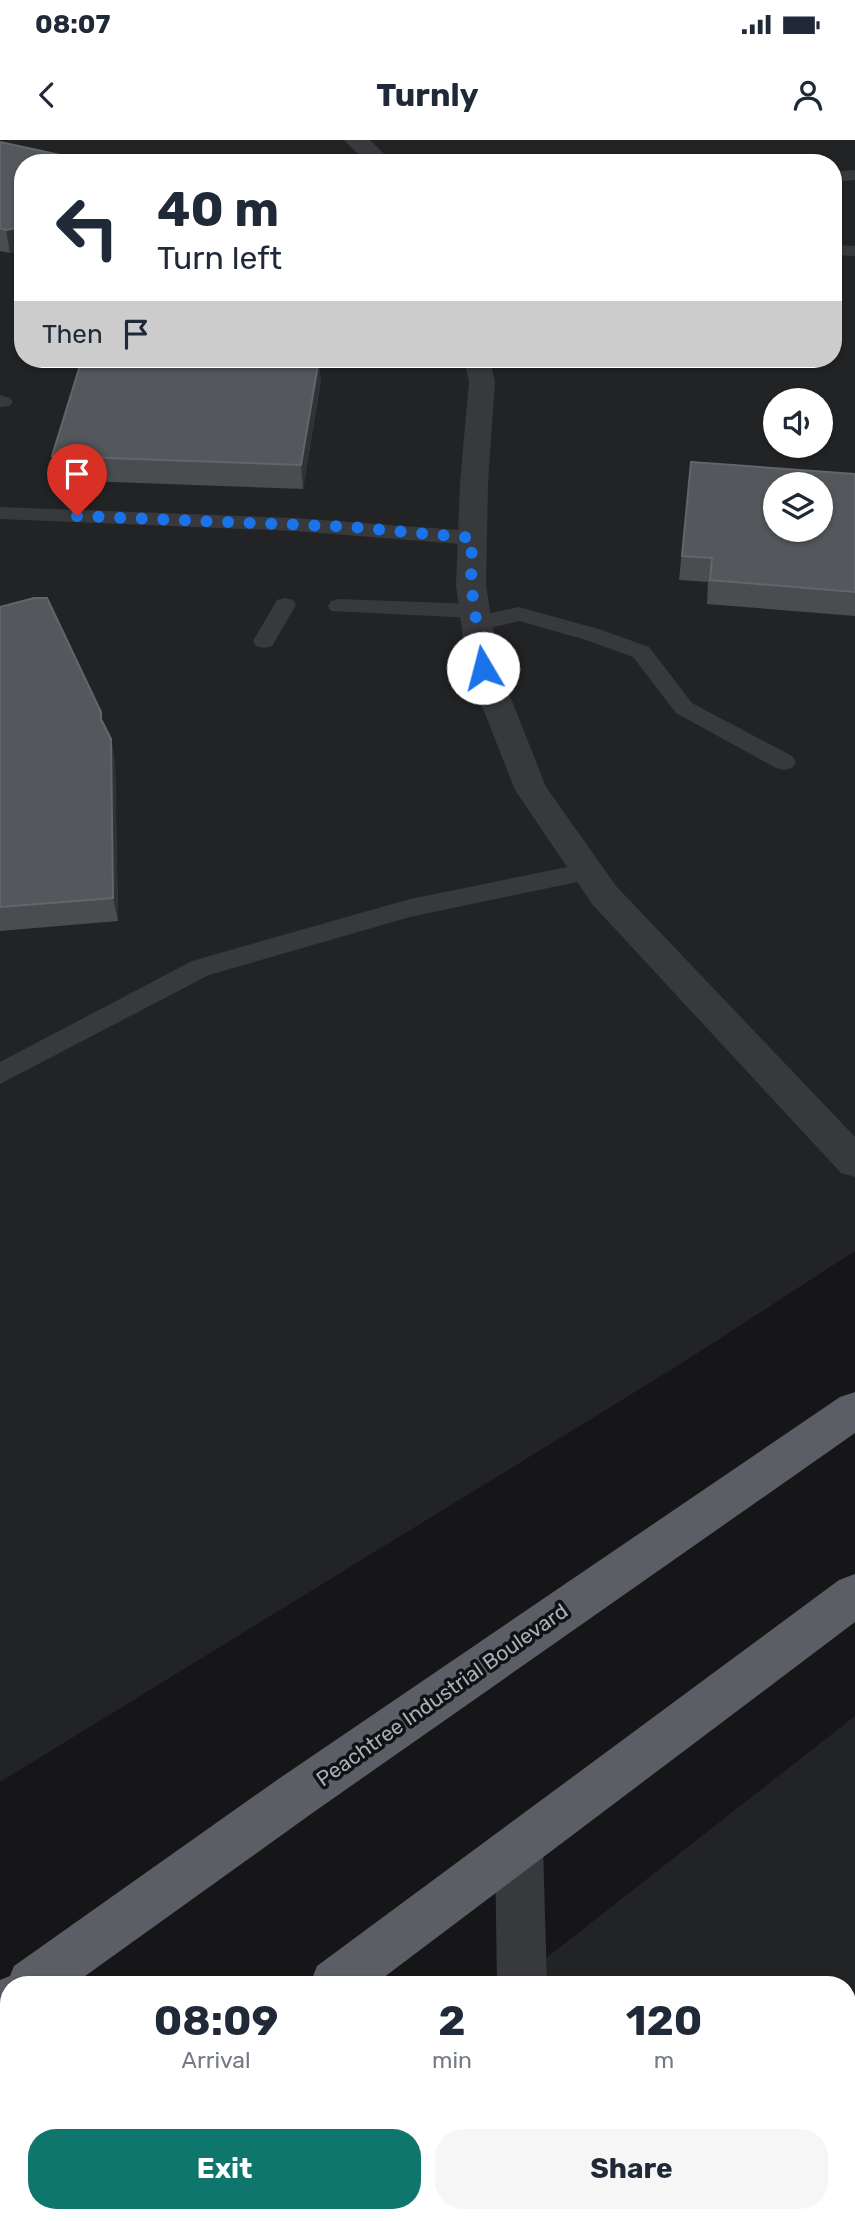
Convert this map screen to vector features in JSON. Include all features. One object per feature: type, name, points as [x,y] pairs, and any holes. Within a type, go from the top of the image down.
[{"type":"highway","name":"Peachtree Industrial Boulevard","points":[[43,1976],[294,1797],[855,1410]]},
{"type":"highway","points":[[346,1976],[855,1595]]},
{"type":"street","points":[[356,140],[372,154]]},
{"type":"street","points":[[479,368],[482,382],[471,584],[483,668],[531,790],[604,895],[855,1162]]},
{"type":"street","points":[[519,1847],[522,1976]]},
{"type":"lane","points":[[0,513],[378,528],[472,538]]},
{"type":"lane","points":[[264,641],[285,606]]},
{"type":"lane","points":[[339,606],[476,617],[519,614],[594,635],[641,652],[684,708],[784,762]]},
{"type":"lane","points":[[0,1074],[201,968],[410,908],[587,872]]},
{"type":"shaded area","points":[[0,140],[855,140],[855,1251],[682,1363],[0,1782]]},
{"type":"shaded area","points":[[855,1716],[855,1976],[523,1976]]},
{"type":"building","points":[[0,142],[55,154],[14,154],[14,229],[0,228]]},
{"type":"building","points":[[79,368],[317,368],[301,465],[52,456]]},
{"type":"building","points":[[691,462],[828,472],[763,472],[763,542],[833,542],[833,472],[855,474],[855,592],[710,580],[712,558],[682,556]]},
{"type":"building","points":[[34,598],[47,598],[111,739],[113,898],[0,907],[0,607]]},
{"type":"route","points":[[77,516],[378,528],[472,538],[471,584],[483,668]]}]
